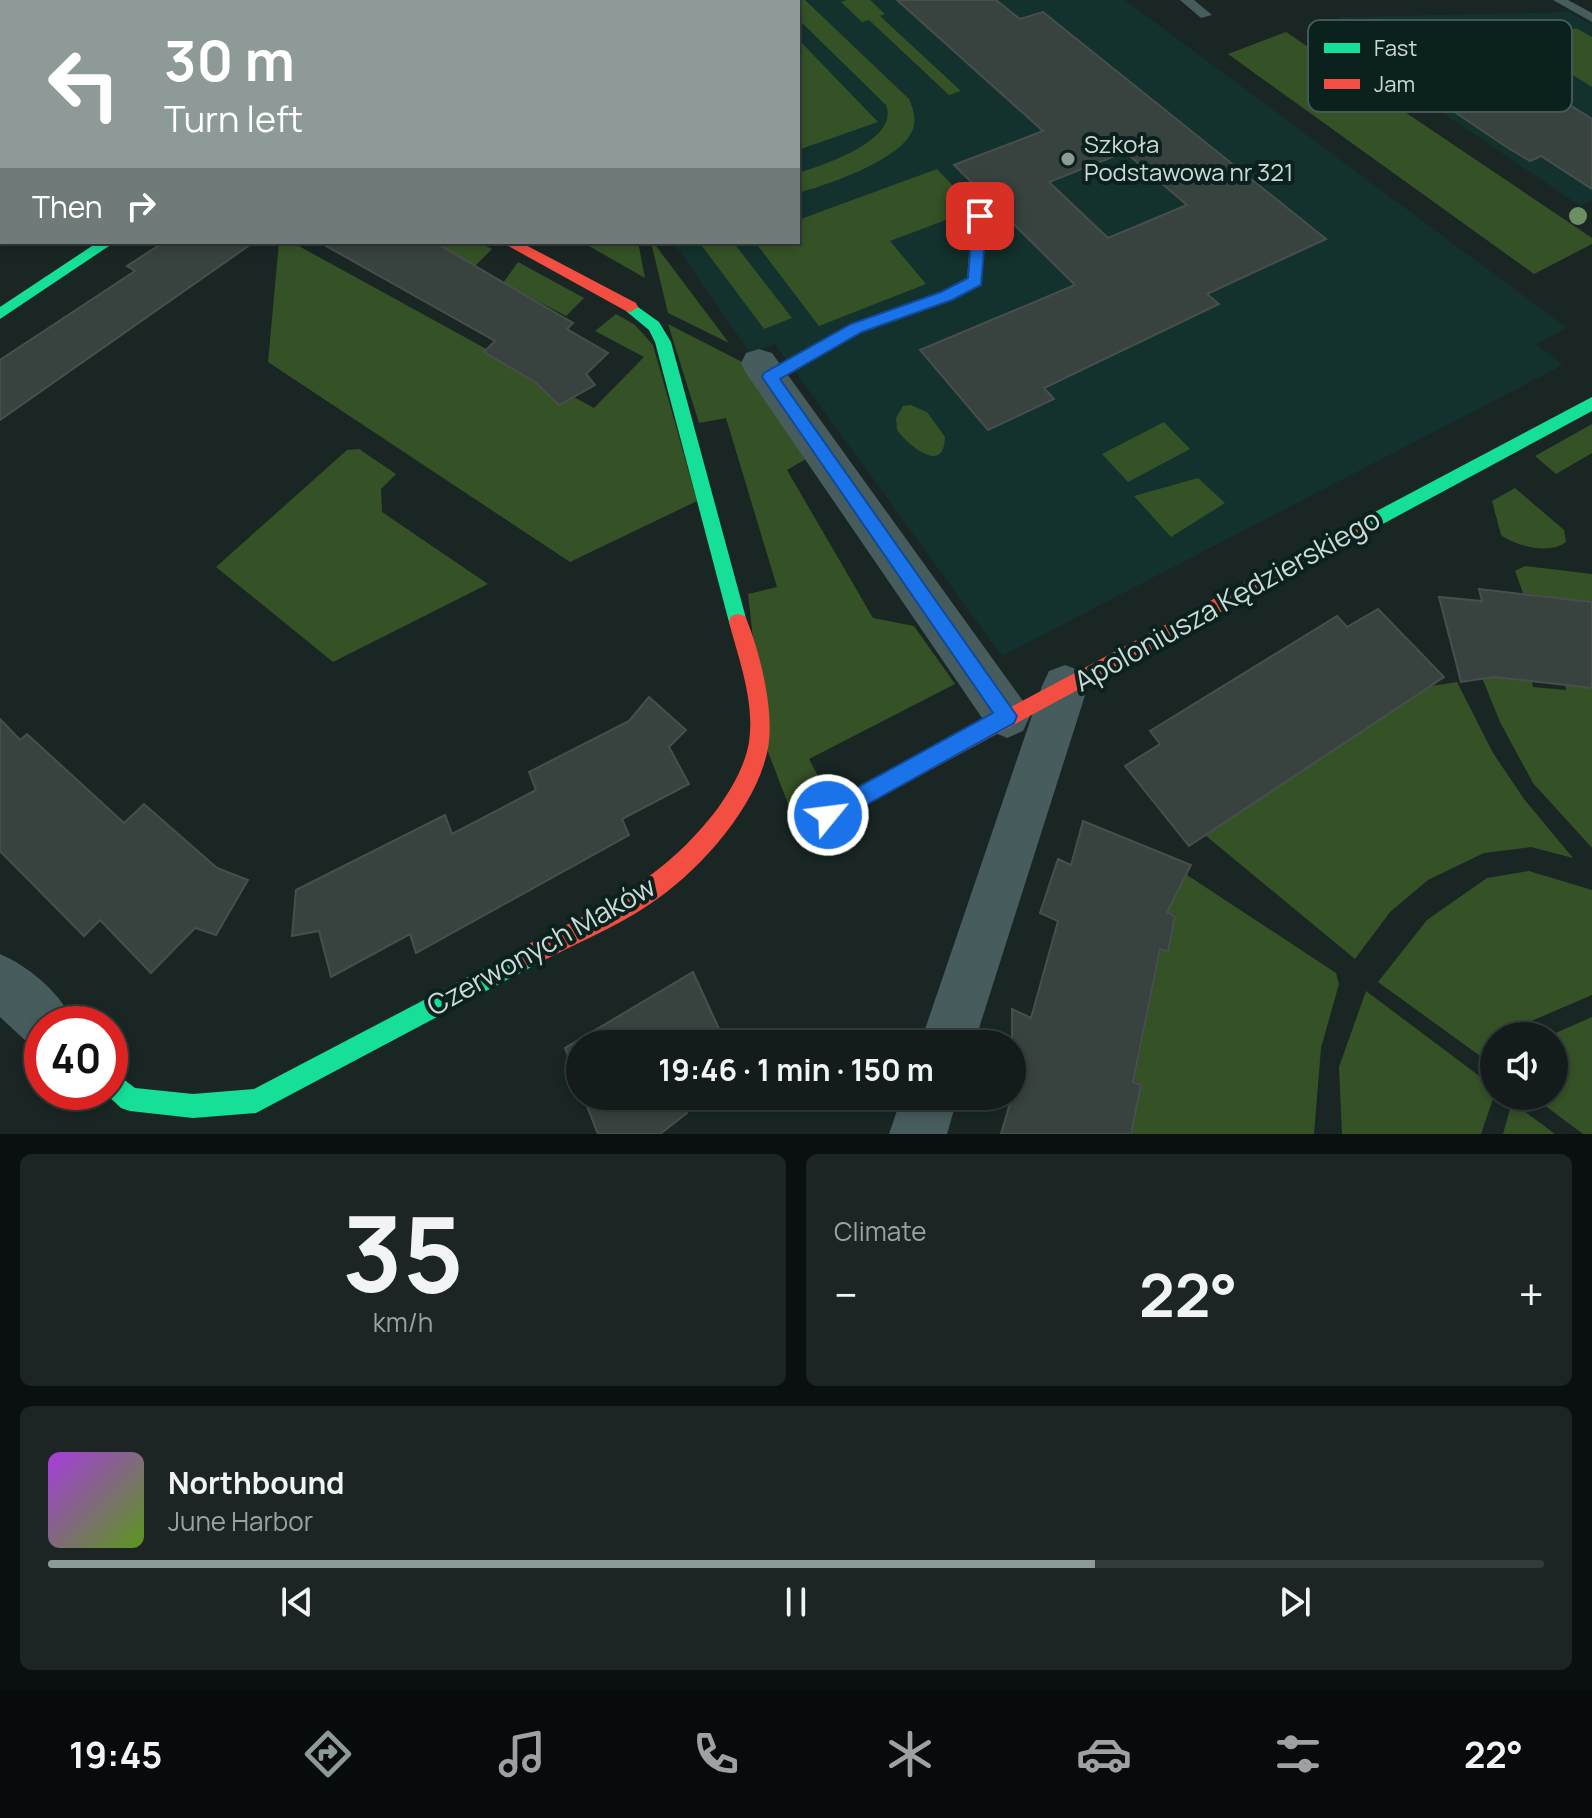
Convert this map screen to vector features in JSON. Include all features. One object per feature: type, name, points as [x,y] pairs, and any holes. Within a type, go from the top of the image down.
[{"type":"street","points":[[0,314],[105,244]]},
{"type":"street","name":"Czerwonych Maków","points":[[128,1097],[193,1106],[256,1101],[644,895],[710,837],[748,780],[759,743],[757,694],[663,342],[654,326],[638,311],[512,244]]},
{"type":"street","points":[[764,370],[1007,716]]},
{"type":"street","name":"Apoloniusza Kędzierskiego","points":[[952,1030],[1065,686],[1592,403]]},
{"type":"street","points":[[828,815],[1065,686]]},
{"type":"street","points":[[0,981],[27,1006]]},
{"type":"street","points":[[918,1134],[926,1110]]},
{"type":"lane","points":[[1186,0],[1206,15]]},
{"type":"lane","points":[[1559,0],[1592,18]]},
{"type":"lane","points":[[764,370],[857,328],[947,296],[975,281],[980,216]]},
{"type":"shaded area","name":"Szkoła Podstawowa nr 321","points":[[800,0],[1125,0],[1567,328],[1536,344],[1563,365],[1002,656],[775,344],[750,353],[674,244],[800,244]]},
{"type":"shaded area","points":[[1569,12],[1592,25],[1592,200],[1580,206],[1441,112],[1572,112],[1572,20],[1334,20],[1341,17]]},
{"type":"green space","points":[[800,0],[805,0],[909,99],[914,126],[902,145],[875,163],[800,192],[800,172],[841,157],[871,140],[882,129],[887,118],[886,105],[800,21]]},
{"type":"green space","points":[[870,0],[885,14],[880,16],[961,91],[949,95],[869,20],[862,22],[841,2]]},
{"type":"green space","points":[[1576,28],[1592,37],[1592,87],[1572,75],[1572,30]]},
{"type":"green space","points":[[1286,32],[1308,47],[1308,112],[1228,54]]},
{"type":"green space","points":[[800,41],[878,122],[800,149]]},
{"type":"green space","points":[[1309,112],[1405,112],[1592,238],[1592,244],[1534,274]]},
{"type":"green space","points":[[937,169],[975,209],[890,241],[926,284],[819,326],[757,244],[800,244],[800,219]]},
{"type":"green space","points":[[279,244],[298,244],[594,408],[644,357],[595,331],[616,314],[635,325],[653,345],[697,501],[570,562],[268,362]]},
{"type":"green space","points":[[428,244],[482,244],[492,249],[473,268]]},
{"type":"green space","points":[[586,244],[638,244],[645,278]]},
{"type":"green space","points":[[651,244],[729,343],[668,313]]},
{"type":"green space","points":[[700,244],[735,244],[792,318],[764,329]]},
{"type":"green space","points":[[518,262],[584,298],[566,316],[503,283]]},
{"type":"green space","points":[[668,324],[742,362],[811,456],[787,470],[873,618],[914,626],[955,684],[809,759],[831,801],[795,822],[765,744],[748,594],[777,587],[726,418],[699,423]]},
{"type":"green space","points":[[911,405],[927,412],[945,437],[939,454],[925,454],[897,430],[896,418],[903,406]]},
{"type":"green space","points":[[1164,422],[1190,449],[1128,482],[1102,454]]},
{"type":"green space","points":[[1592,424],[1592,453],[1556,474],[1535,456]]},
{"type":"green space","points":[[359,449],[396,474],[381,489],[382,512],[488,584],[333,662],[216,567],[347,450]]},
{"type":"green space","points":[[1198,478],[1225,503],[1171,537],[1134,496]]},
{"type":"green space","points":[[1515,488],[1564,530],[1566,542],[1551,548],[1533,548],[1501,535],[1492,501]]},
{"type":"green space","points":[[1525,566],[1592,574],[1592,602],[1523,593],[1515,571]]},
{"type":"green space","points":[[1481,675],[1532,681],[1533,687],[1566,690],[1565,685],[1592,688],[1592,848],[1533,783],[1500,722]]},
{"type":"green space","points":[[1457,682],[1493,753],[1524,799],[1573,858],[1531,847],[1484,853],[1428,880],[1390,912],[1355,959],[1205,835],[1431,686]]},
{"type":"green space","points":[[1181,871],[1336,973],[1339,984],[1321,1048],[1314,1134],[1121,1134],[1132,1126],[1141,1084],[1134,1081],[1161,948],[1168,950],[1176,915],[1168,912],[1174,882]]},
{"type":"green space","points":[[1529,871],[1592,890],[1592,995],[1529,1022],[1480,1022],[1480,1056],[1378,982],[1427,920],[1487,878]]},
{"type":"green space","points":[[1366,991],[1480,1076],[1480,1110],[1489,1110],[1481,1134],[1342,1134],[1339,1067]]},
{"type":"green space","points":[[1592,1017],[1592,1134],[1583,1134],[1551,1110],[1568,1110],[1568,1028]]},
{"type":"green space","points":[[1510,1110],[1523,1110],[1555,1134],[1503,1134]]},
{"type":"building","points":[[897,0],[996,0],[1020,19],[1043,12],[1326,239],[1207,294],[1219,304],[1044,388],[1054,399],[988,430],[920,350],[1075,285],[954,165],[1043,131]],"holes":[[[1125,152],[1187,205],[1108,238],[1049,182]]]},
{"type":"building","points":[[1572,106],[1592,119],[1592,189],[1541,156],[1530,161],[1454,112],[1572,112]]},
{"type":"building","points":[[161,244],[251,244],[0,420],[0,360],[135,271],[127,266]]},
{"type":"building","points":[[323,244],[437,244],[573,323],[567,329],[608,353],[586,374],[595,385],[559,405],[535,382],[484,352],[495,341]]},
{"type":"building","points":[[1479,589],[1592,602],[1592,688],[1494,677],[1461,682],[1439,597],[1482,601]]},
{"type":"building","points":[[1378,609],[1444,677],[1189,846],[1125,766],[1160,744],[1150,731],[1337,616],[1347,627]]},
{"type":"building","points":[[649,697],[686,730],[669,747],[689,784],[622,819],[629,835],[416,953],[410,934],[331,977],[319,931],[292,936],[296,890],[445,815],[452,834],[536,790],[529,772],[629,721]]},
{"type":"building","points":[[0,719],[20,740],[27,734],[124,823],[144,804],[217,868],[248,880],[216,935],[195,928],[151,973],[100,920],[84,936],[0,851]]},
{"type":"building","points":[[1083,821],[1191,865],[1167,912],[1175,916],[1168,952],[1160,949],[1133,1082],[1141,1085],[1131,1134],[1001,1134],[1008,1110],[1026,1110],[1026,1030],[1012,1030],[1012,1009],[1031,1018],[1058,921],[1040,913],[1058,859],[1071,865]]},
{"type":"building","points":[[693,972],[720,1030],[595,1030]]},
{"type":"building","points":[[589,1110],[685,1110],[687,1113],[660,1134],[598,1134]]},
{"type":"traffic: fast","points":[[0,314],[105,244]]},
{"type":"traffic: fast","points":[[631,307],[654,326],[663,342],[738,622]]},
{"type":"traffic: fast","points":[[1362,527],[1592,403]]},
{"type":"traffic: fast","points":[[128,1097],[193,1106],[256,1101],[529,956]]},
{"type":"traffic: jam","points":[[512,244],[631,307]]},
{"type":"traffic: jam","points":[[828,815],[1362,527]]},
{"type":"traffic: jam","points":[[529,956],[615,912],[660,883],[697,849],[745,785],[754,763],[760,727],[754,681],[738,622]]},
{"type":"place","name":"Szkoła Podstawowa nr 321","points":[[1068,159]]},
{"type":"route","points":[[828,815],[1007,716],[770,377],[857,328],[947,296],[975,281],[980,216]]}]
